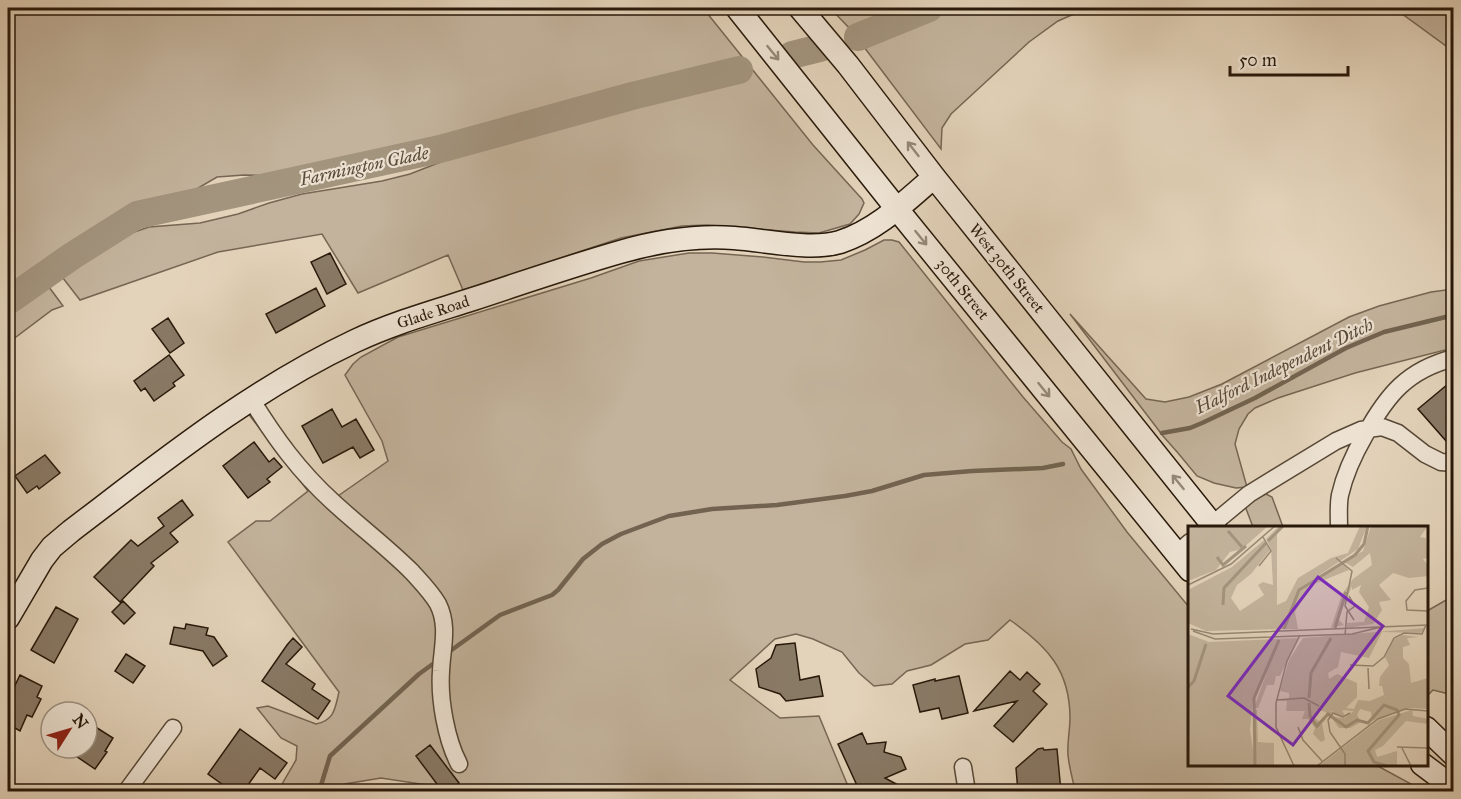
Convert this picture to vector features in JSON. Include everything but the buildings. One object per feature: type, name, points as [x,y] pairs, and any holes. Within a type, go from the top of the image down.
[{"type":"main road","name":"30th Street","points":[[737,8],[897,209],[1185,555]]},
{"type":"main road","name":"West 30th Street","points":[[800,8],[848,65],[934,177],[1212,526]]},
{"type":"main road","name":"Glade Road","points":[[8,618],[52,547],[191,440],[251,399],[328,354],[377,331],[621,252],[670,240],[696,237],[734,238],[804,245],[831,244],[876,225],[934,177]]},
{"type":"main road","points":[[1428,730],[1454,755]]},
{"type":"main road","points":[[1423,766],[1454,788]]},
{"type":"street","points":[[1339,526],[1340,496],[1352,458],[1379,410],[1401,384],[1418,372],[1454,358]]},
{"type":"street","points":[[251,399],[268,427],[302,472],[426,586],[437,602],[442,613],[445,640],[441,672],[442,699],[447,734],[459,764]]},
{"type":"street","points":[[1212,526],[1248,494],[1336,441],[1361,430],[1382,427],[1398,432],[1425,454],[1441,462],[1454,463]]},
{"type":"street","points":[[126,792],[173,728]]},
{"type":"street","points":[[963,767],[967,792]]},
{"type":"shaded area","points":[[8,8],[703,8],[813,145],[864,203],[859,214],[850,224],[819,233],[706,225],[682,226],[621,238],[463,290],[448,255],[358,293],[322,234],[218,252],[80,300],[59,273],[114,239],[149,227],[200,223],[302,194],[410,174],[492,142],[541,127],[624,104],[721,82],[732,77],[739,70],[729,67],[707,69],[594,97],[395,155],[284,176],[217,177],[188,194],[129,212],[114,224],[68,251],[8,294]]},
{"type":"shaded area","points":[[830,8],[917,8],[870,24],[855,34]]},
{"type":"shaded area","points":[[950,8],[1096,8],[1058,21],[1029,42],[951,114],[942,128],[941,149],[861,43]]},
{"type":"shaded area","points":[[1394,8],[1437,8],[1453,15],[1453,51]]},
{"type":"shaded area","points":[[884,240],[899,242],[1023,397],[1062,442],[1071,449],[1081,469],[1127,532],[1188,606],[1188,766],[1378,766],[1413,785],[1419,791],[1075,791],[1068,755],[1070,718],[1066,686],[1054,661],[1045,650],[1010,620],[988,640],[965,644],[931,665],[907,671],[892,684],[874,686],[859,673],[842,652],[796,634],[775,639],[730,680],[780,718],[819,716],[850,791],[432,792],[427,785],[381,778],[345,784],[344,791],[278,791],[296,760],[297,746],[281,738],[257,708],[268,706],[316,724],[331,716],[339,692],[228,542],[256,521],[270,521],[308,491],[247,412],[261,404],[275,429],[335,498],[388,461],[382,441],[345,375],[361,357],[398,337],[639,261],[689,253],[712,253],[820,262],[841,260]]},
{"type":"shaded area","points":[[46,283],[63,306],[52,310],[8,343],[8,312]]},
{"type":"shaded area","points":[[1453,289],[1453,348],[1355,373],[1278,398],[1255,408],[1248,414],[1239,429],[1235,444],[1247,487],[1236,488],[1197,476],[1163,436],[1070,314],[1146,399],[1165,402],[1189,397],[1222,384],[1349,317],[1431,292]]},
{"type":"shaded area","points":[[1266,494],[1272,497],[1283,526],[1253,526],[1245,506]]},
{"type":"shaded area","points":[[1453,596],[1453,695],[1433,690],[1428,695],[1428,610]]},
{"type":"waterway","name":"Farmington Glade","points":[[858,37],[929,8]]},
{"type":"waterway","name":"Farmington Glade","points":[[792,55],[820,48]]},
{"type":"waterway","name":"Farmington Glade","points":[[8,301],[72,256],[137,215],[440,149],[632,96],[739,70]]},
{"type":"waterway","name":"Halford Independent Ditch","points":[[1162,433],[1190,428],[1202,423],[1255,398],[1346,348],[1384,332],[1454,315]]},
{"type":"waterway","name":"Halford Independent Ditch","points":[[446,654],[500,615],[552,595],[583,559],[602,544],[621,534],[669,516],[712,509],[777,505],[845,496],[872,491],[924,475],[1043,468],[1063,464]]},
{"type":"waterway","name":"Halford Independent Ditch","points":[[319,792],[330,756],[419,674],[437,661]]}]
